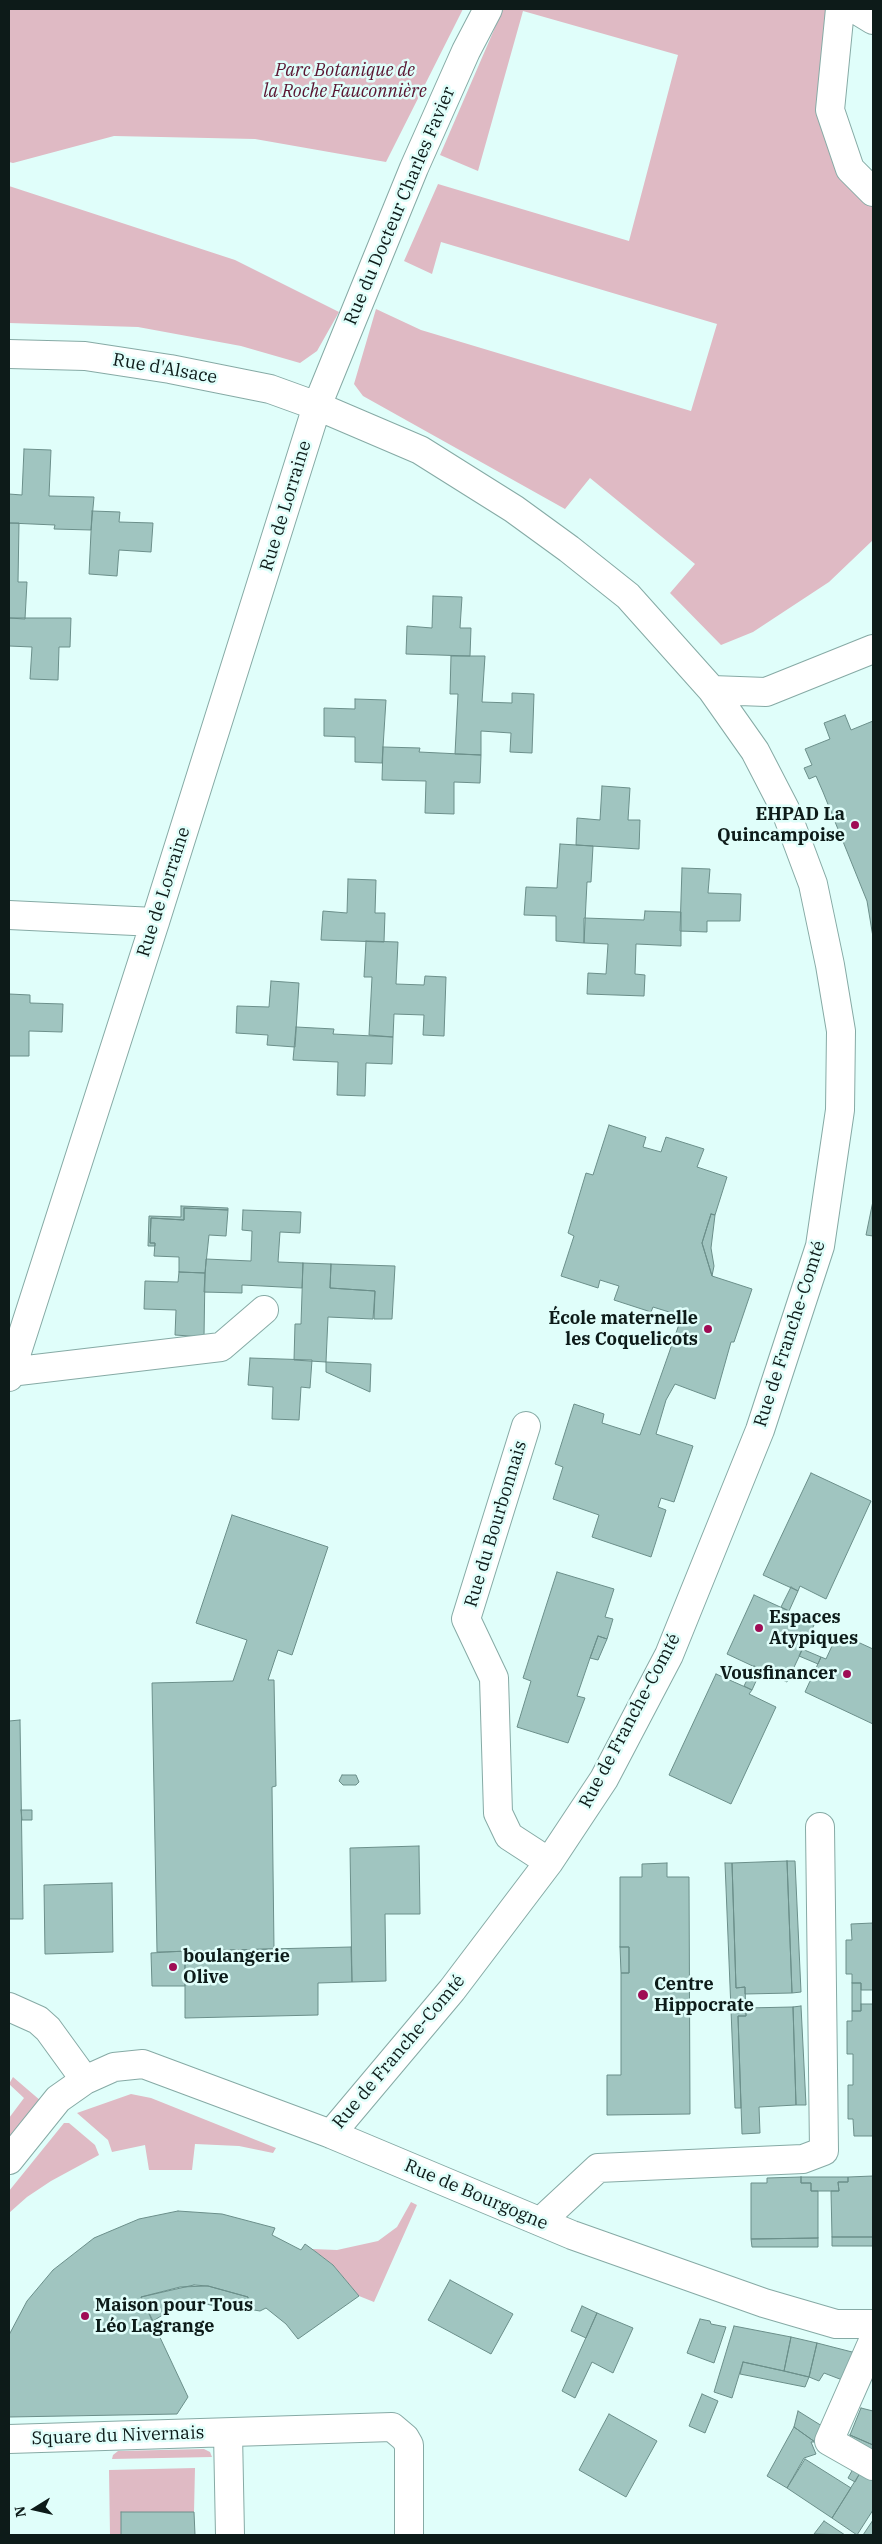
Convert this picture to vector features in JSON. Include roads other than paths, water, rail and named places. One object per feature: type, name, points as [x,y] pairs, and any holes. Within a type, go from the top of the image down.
[{"type":"street","name":"Rue du Docteur Charles Favier","points":[[317,406],[414,168],[466,51],[488,9]]},
{"type":"street","points":[[840,9],[830,110],[850,169],[873,192]]},
{"type":"street","points":[[855,9],[873,20]]},
{"type":"street","name":"Rue d'Alsace","points":[[9,354],[85,356],[170,369],[270,389],[317,406]]},
{"type":"street","name":"Rue de Franche-Comté","points":[[317,406],[420,450],[514,509],[569,549],[628,596],[712,690],[759,759],[785,809],[814,884],[841,1031],[840,1110],[820,1246],[751,1453],[669,1655],[604,1779],[549,1862],[452,1990],[331,2134]]},
{"type":"street","name":"Rue de Lorraine","points":[[10,1375],[317,406]]},
{"type":"street","points":[[712,690],[766,692],[873,649]]},
{"type":"street","points":[[9,915],[155,922]]},
{"type":"street","points":[[10,1375],[221,1347],[264,1310]]},
{"type":"street","name":"Rue du Bourbonnais","points":[[526,1426],[466,1619],[494,1678],[498,1812],[509,1836],[549,1862]]},
{"type":"street","points":[[541,2222],[598,2168],[803,2159],[824,2151],[820,1827]]},
{"type":"street","points":[[9,2007],[38,2020],[48,2029],[85,2080]]},
{"type":"street","name":"Rue de Bourgogne","points":[[9,2160],[54,2104],[85,2080],[114,2066],[143,2064],[331,2134],[541,2222],[764,2303],[836,2324],[873,2324]]},
{"type":"street","points":[[873,2341],[829,2441],[873,2466]]},
{"type":"street","name":"Square du Nivernais","points":[[9,2439],[392,2428],[405,2438],[408,2445],[410,2535]]},
{"type":"street","name":"Square du Nivernais","points":[[228,2433],[230,2535]]},
{"type":"place","name":"EHPAD La Quincampoise","points":[[855,825]]},
{"type":"place","name":"École maternelle les Coquelicots","points":[[708,1329]]},
{"type":"place","name":"Espaces Atypiques","points":[[759,1628]]},
{"type":"place","name":"Vousfinancer","points":[[847,1674]]},
{"type":"place","name":"boulangerie Olive","points":[[173,1967]]},
{"type":"place","name":"Centre Hippocrate","points":[[643,1995]]},
{"type":"place","name":"Maison pour Tous Léo Lagrange","points":[[85,2316]]},
{"type":"park label","name":"Parc Botanique de la Roche Fauconnière","points":[[345,81]]}]
